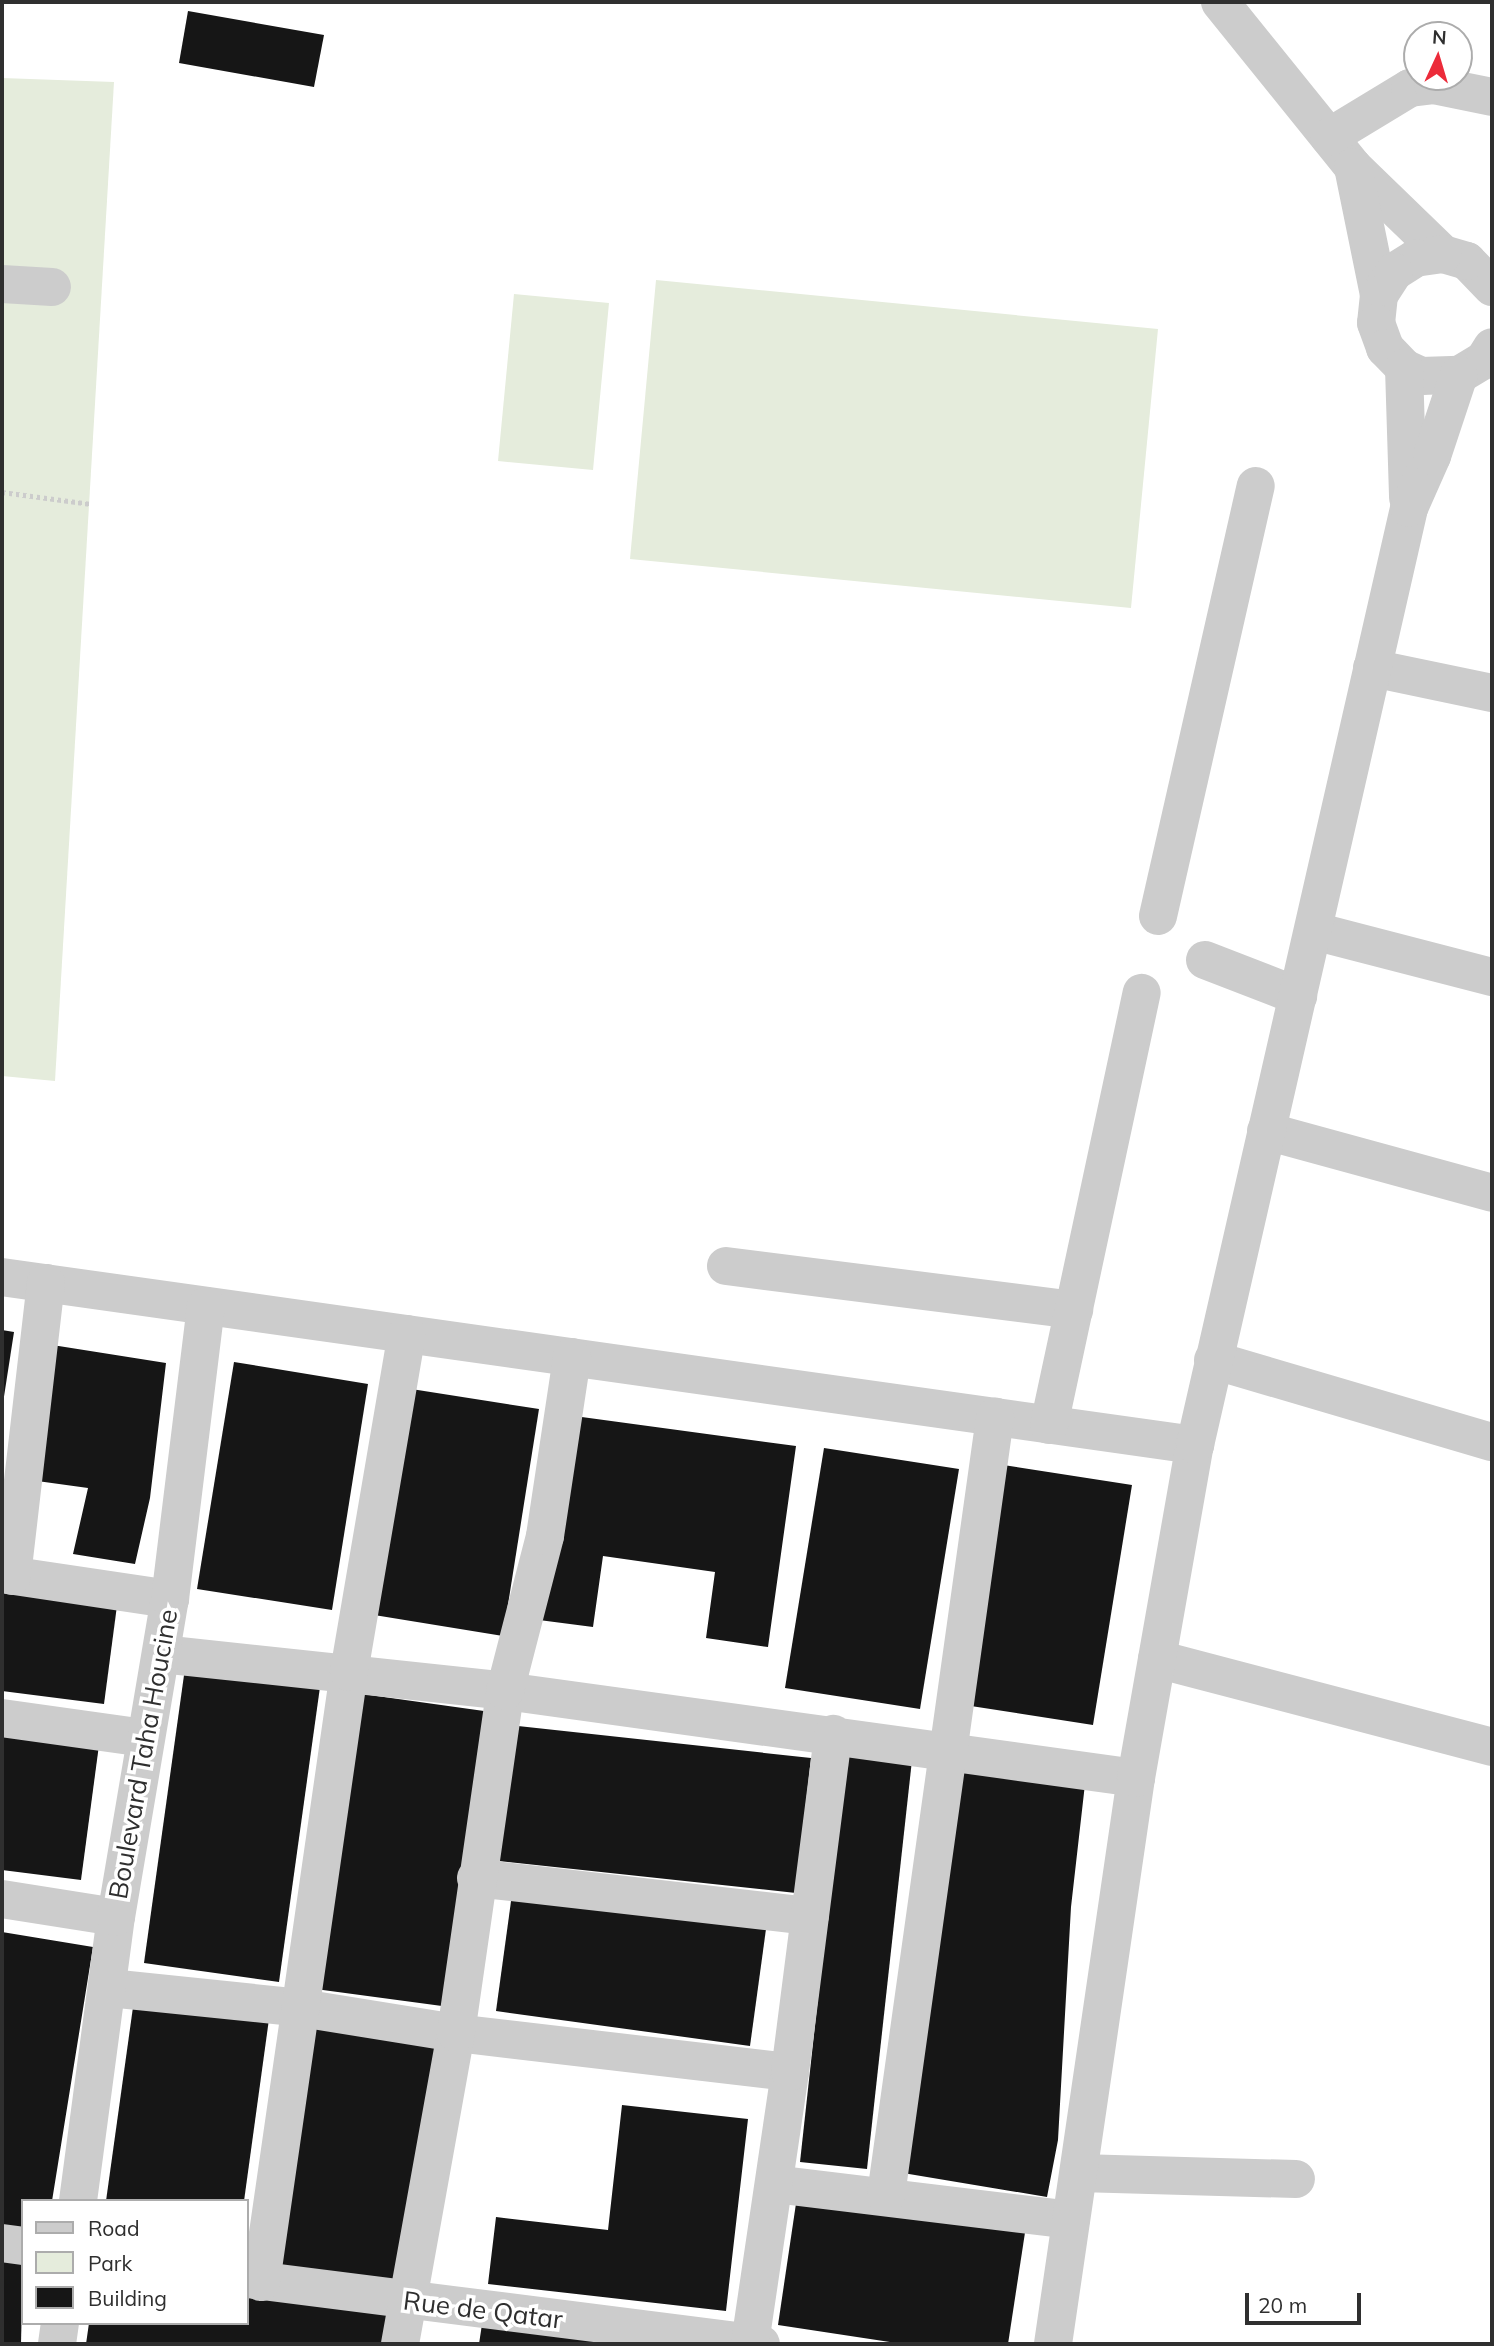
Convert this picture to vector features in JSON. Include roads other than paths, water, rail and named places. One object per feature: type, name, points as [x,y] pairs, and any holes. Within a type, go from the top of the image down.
[{"type":"street","points":[[1220,2],[1353,167],[1443,254]]},
{"type":"street","points":[[1329,136],[1410,88],[1433,85],[1492,97]]},
{"type":"street","points":[[1353,167],[1380,295],[1376,323],[1385,348],[1404,368],[1440,379],[1477,370]]},
{"type":"street","points":[[1380,295],[1394,272],[1416,258],[1443,254],[1467,261],[1492,287]]},
{"type":"street","points":[[2,284],[52,286]]},
{"type":"street","points":[[1404,368],[1409,508]]},
{"type":"street","points":[[1053,2344],[1136,1778],[1195,1445],[1213,1360],[1314,931],[1409,508],[1432,456],[1477,370]]},
{"type":"street","points":[[1158,916],[1256,486]]},
{"type":"street","points":[[1372,668],[1492,693]]},
{"type":"street","points":[[1314,931],[1492,977]]},
{"type":"street","points":[[1205,960],[1297,996]]},
{"type":"street","points":[[1049,1425],[1142,993]]},
{"type":"street","points":[[1266,1131],[1492,1194]]},
{"type":"street","points":[[726,1266],[1074,1310]]},
{"type":"street","points":[[2,1277],[1195,1445]]},
{"type":"street","points":[[46,1283],[7,1575],[170,1599]]},
{"type":"street","name":"Boulevard Taha Houcine","points":[[78,2199],[109,1988],[116,1917],[170,1599],[206,1306]]},
{"type":"street","points":[[254,2280],[301,2008],[349,1672],[407,1334]]},
{"type":"street","points":[[400,2344],[456,2033],[505,1691],[545,1536],[572,1357]]},
{"type":"street","points":[[1213,1360],[1492,1442]]},
{"type":"street","points":[[886,2195],[946,1748],[995,1417]]},
{"type":"street","points":[[161,1654],[349,1672],[505,1691],[946,1748],[1136,1778]]},
{"type":"street","points":[[1157,1659],[1492,1747]]},
{"type":"street","points":[[2,1718],[145,1738]]},
{"type":"street","points":[[756,2344],[832,1734]]},
{"type":"street","points":[[477,1878],[810,1916]]},
{"type":"street","points":[[2,1899],[116,1917]]},
{"type":"street","points":[[109,1988],[301,2008],[456,2033],[790,2072]]},
{"type":"street","points":[[1079,2173],[1296,2179]]},
{"type":"street","points":[[774,2184],[886,2195],[1071,2220]]},
{"type":"street","points":[[2,2243],[21,2246]]},
{"type":"street","name":"Rue de Qatar","points":[[254,2280],[756,2344]]},
{"type":"street","points":[[57,2344],[60,2325]]}]
